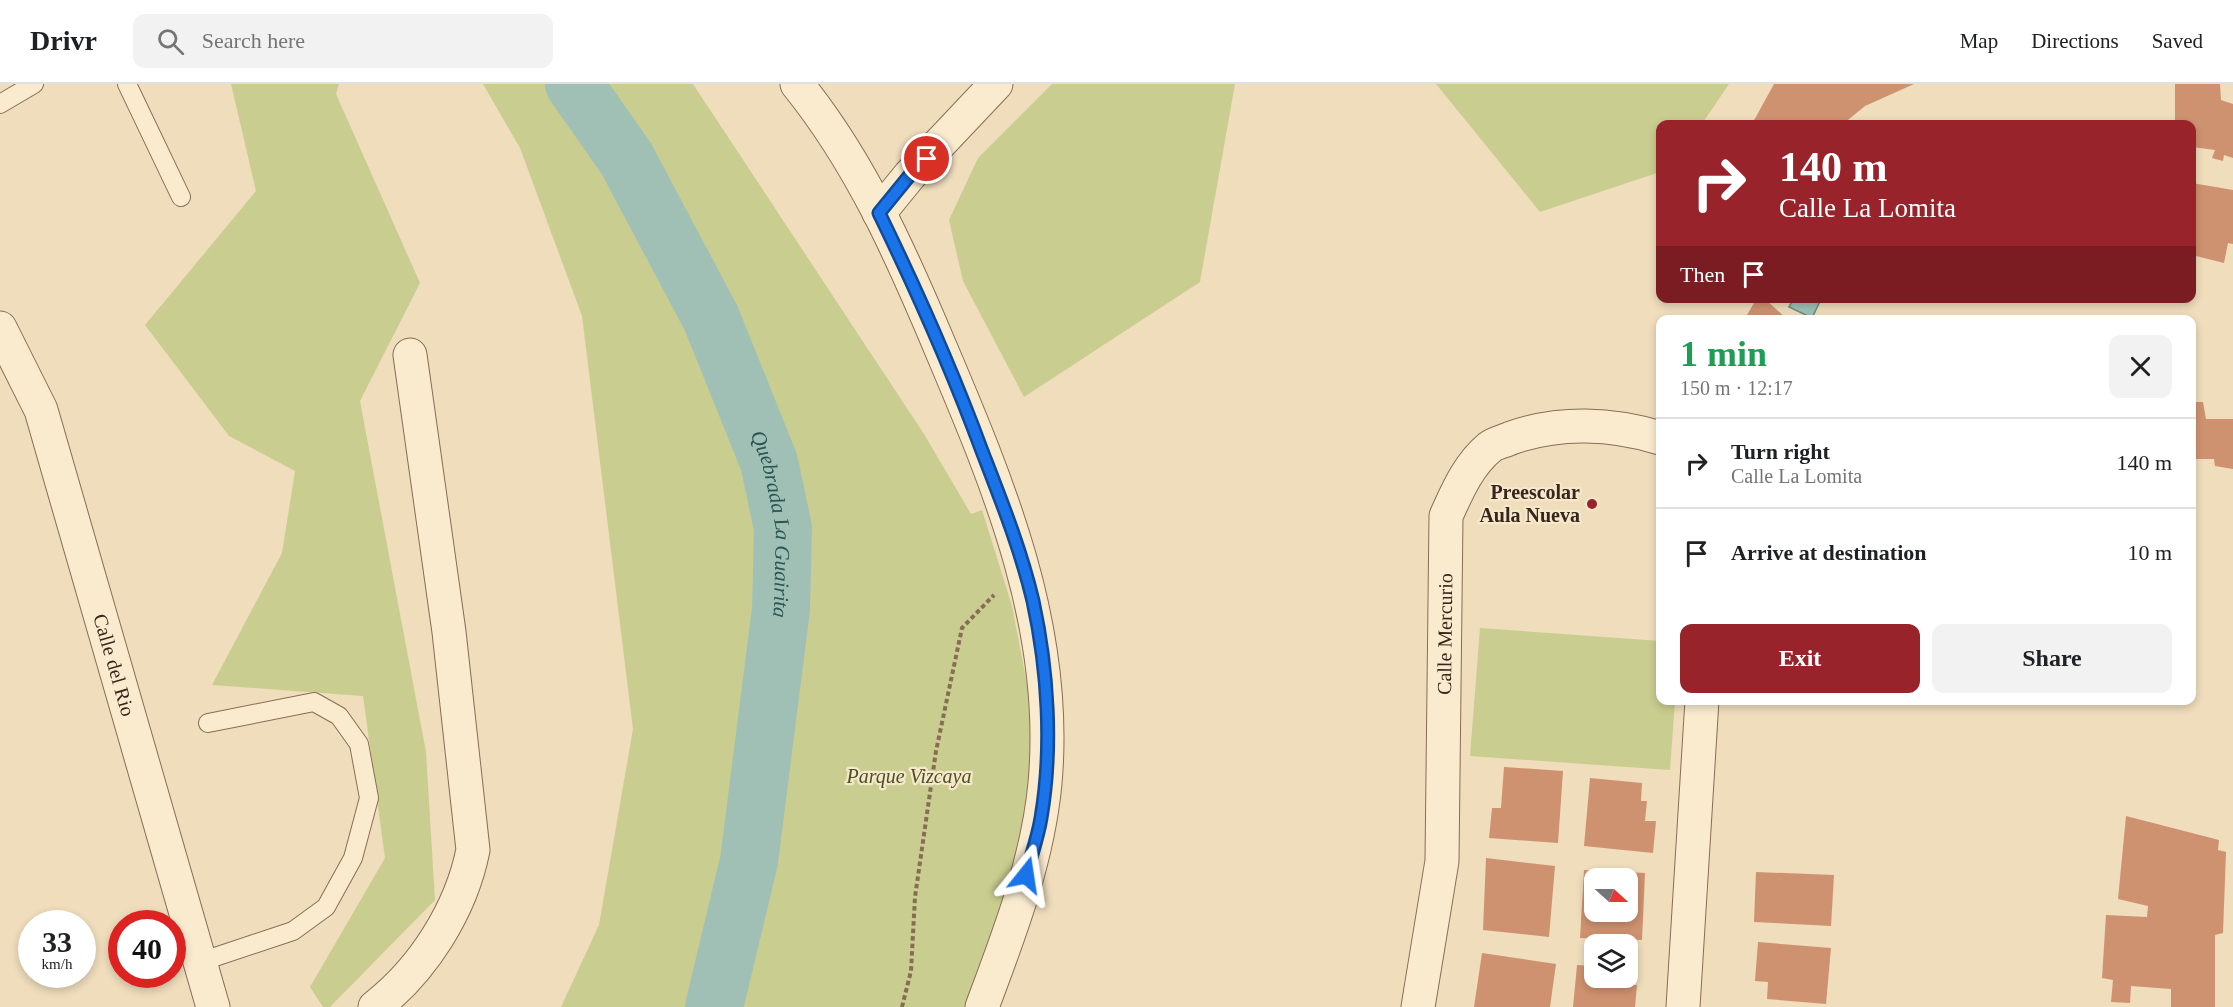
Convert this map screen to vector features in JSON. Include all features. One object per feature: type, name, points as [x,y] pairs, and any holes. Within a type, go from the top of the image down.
[{"type":"street","points":[[797,84],[836,137],[879,213],[914,285],[968,410],[1033,600],[1041,646],[1047,749],[1041,819],[1017,909],[982,1007]]},
{"type":"street","points":[[879,213],[910,175],[996,84]]},
{"type":"street","name":"Calle del Rio","points":[[0,328],[41,410],[213,1007]]},
{"type":"street","points":[[375,1007],[423,958],[455,908],[467,880],[473,850],[449,632],[410,355]]},
{"type":"street","name":"Calle Mercurio","points":[[1418,1007],[1442,861],[1446,516],[1465,476],[1491,446],[1521,434],[1556,426],[1609,427],[1656,437]]},
{"type":"street","points":[[1683,1007],[1702,705]]},
{"type":"lane","points":[[0,104],[34,84]]},
{"type":"lane","points":[[127,84],[181,197]]},
{"type":"lane","points":[[200,962],[293,932],[326,907],[353,858],[369,798],[359,744],[339,716],[314,702],[208,723]]},
{"type":"path","points":[[902,1007],[911,970],[915,897],[936,751],[962,628],[1001,587]]},
{"type":"green space","points":[[231,84],[339,84],[336,94],[420,283],[360,401],[426,752],[435,900],[330,1007],[323,1007],[310,987],[385,858],[363,696],[212,685],[282,553],[295,471],[229,436],[145,325],[256,191]]},
{"type":"green space","name":"Parque Vizcaya","points":[[483,84],[693,84],[924,434],[971,514],[982,510],[1012,606],[1028,689],[1031,752],[1028,800],[1006,900],[969,1007],[561,1007],[599,925],[633,729],[582,316],[520,148]]},
{"type":"green space","points":[[1052,84],[1235,84],[1200,282],[1024,397],[963,281],[949,220],[978,158]]},
{"type":"green space","points":[[1436,84],[1729,84],[1705,120],[1656,120],[1656,173],[1540,212]]},
{"type":"green space","points":[[1480,628],[1656,641],[1656,705],[1675,705],[1670,770],[1470,756]]},
{"type":"water","points":[[1791,303],[1819,303],[1813,315],[1806,315],[1789,307]]},
{"type":"building","points":[[1774,84],[1914,84],[1865,106],[1848,120],[1754,120]]},
{"type":"building","points":[[2175,84],[2220,84],[2221,100],[2233,104],[2233,158],[2224,155],[2223,161],[2212,158],[2215,150],[2196,148],[2196,120],[2175,120]]},
{"type":"building","points":[[2196,184],[2233,190],[2233,244],[2228,243],[2224,263],[2196,256]]},
{"type":"building","points":[[1754,303],[1769,303],[1783,315],[1747,315]]},
{"type":"building","points":[[2196,402],[2203,402],[2206,419],[2233,419],[2233,469],[2215,466],[2214,459],[2196,459]]},
{"type":"building","points":[[1504,767],[1563,771],[1558,843],[1489,838],[1492,808],[1501,808]]},
{"type":"building","points":[[1590,778],[1642,783],[1641,801],[1647,801],[1645,821],[1656,821],[1653,853],[1584,846]]},
{"type":"building","points":[[2126,816],[2219,840],[2218,850],[2226,852],[2223,933],[2215,935],[2215,1007],[2171,1007],[2171,989],[2131,986],[2130,1003],[2111,1002],[2113,980],[2102,978],[2106,915],[2147,917],[2148,906],[2118,899]]},
{"type":"building","points":[[1486,858],[1555,866],[1549,937],[1483,930]]},
{"type":"building","points":[[1584,870],[1584,922],[1638,922],[1638,873],[1645,873],[1642,940],[1638,940],[1638,934],[1584,934],[1584,938],[1580,938]]},
{"type":"building","points":[[1756,872],[1834,875],[1831,926],[1754,922]]},
{"type":"building","points":[[1758,942],[1831,948],[1826,1004],[1767,999],[1768,982],[1755,981]]},
{"type":"building","points":[[1482,953],[1556,964],[1550,1007],[1474,1007]]},
{"type":"building","points":[[1577,965],[1584,965],[1584,988],[1637,988],[1635,1007],[1573,1007]]},
{"type":"waterway","name":"Quebrada La Guairita","points":[[574,84],[626,158],[711,318],[769,462],[783,528],[781,609],[749,861],[714,1007]]},
{"type":"place","name":"Preescolar Aula Nueva","points":[[1592,504]]},
{"type":"route","points":[[927,159],[910,175],[879,213],[914,285],[968,410],[1010,527],[1033,600],[1041,646],[1047,749],[1041,819],[1026,875]]}]
